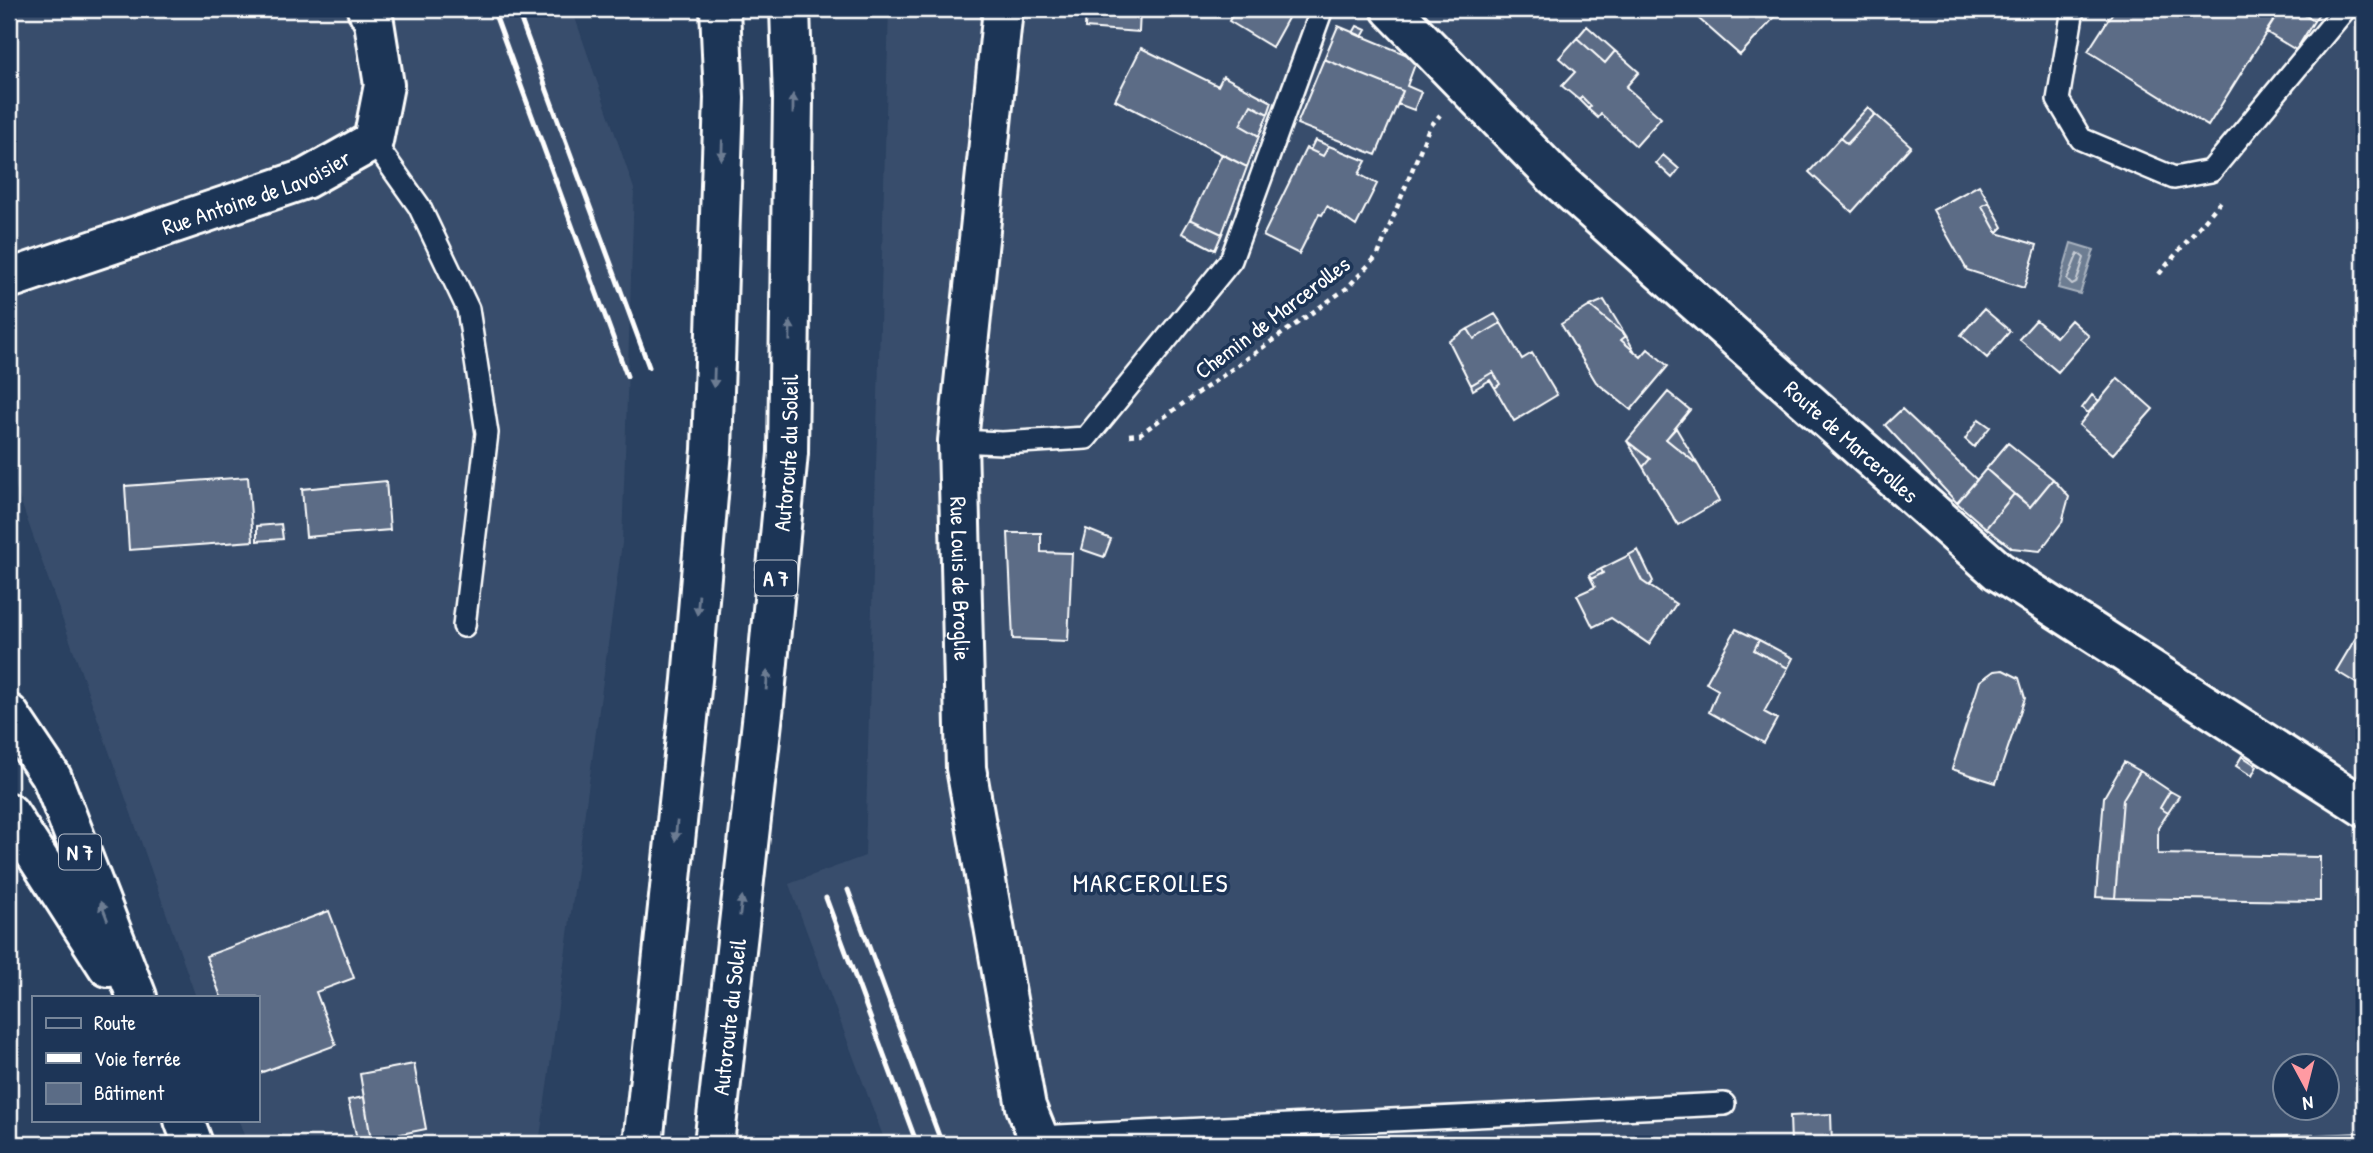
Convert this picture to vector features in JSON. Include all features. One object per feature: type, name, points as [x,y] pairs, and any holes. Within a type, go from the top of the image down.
[{"type":"main road","name":"Rue Antoine de Lavoisier","points":[[9,279],[305,179],[373,141],[384,85],[374,22],[367,9]]},
{"type":"main road","points":[[643,1144],[692,680],[712,450],[724,97],[720,9]]},
{"type":"main road","name":"Autoroute du Soleil","points":[[714,1144],[764,704],[788,453],[793,99],[790,9]]},
{"type":"main road","name":"Rue Louis de Broglie","points":[[1003,9],[958,441],[966,768],[1026,1107],[1040,1141]]},
{"type":"main road","name":"Route de Marcerolles","points":[[1391,9],[1554,176],[1998,571],[2364,807]]},
{"type":"main road","name":"N 7","points":[[9,713],[52,778],[137,996]]},
{"type":"main road","name":"N 7","points":[[9,813],[126,996]]},
{"type":"main road","points":[[185,1122],[193,1144]]},
{"type":"lane","points":[[958,441],[1002,443],[1086,438],[1231,260],[1322,9]]},
{"type":"lane","points":[[2073,9],[2057,100],[2081,139],[2174,178],[2211,171],[2345,9]]},
{"type":"lane","points":[[373,141],[419,206],[468,309],[487,433],[464,626]]},
{"type":"lane","points":[[1040,1141],[1200,1137],[1724,1104]]},
{"type":"path","name":"Chemin de Marcerolles","points":[[1086,438],[1140,434],[1347,288],[1378,255],[1429,128],[1465,87]]},
{"type":"shaded area","points":[[9,9],[572,9],[634,189],[622,543],[539,1144],[247,1144],[240,1122],[259,1122],[259,996],[196,996],[9,468]]},
{"type":"shaded area","points":[[889,9],[2364,9],[2364,1144],[886,1144],[789,884],[865,856]]},
{"type":"water","points":[[2071,243],[2094,250],[2080,294],[2058,288]]},
{"type":"building","points":[[1086,9],[1155,9],[1155,12],[1140,11],[1139,32],[1085,28]]},
{"type":"building","points":[[1236,9],[1293,9],[1272,47],[1229,21]]},
{"type":"building","points":[[1732,9],[1741,17],[1748,9],[1782,9],[1740,55],[1690,11]]},
{"type":"building","points":[[2115,9],[2281,9],[2208,126],[2088,51]]},
{"type":"building","points":[[2281,9],[2295,9],[2314,21],[2296,50],[2266,32]]},
{"type":"building","points":[[2295,9],[2322,9],[2314,21]]},
{"type":"building","points":[[1338,26],[1417,59],[1407,86],[1421,92],[1414,110],[1398,104],[1403,91],[1324,59]]},
{"type":"building","points":[[1357,26],[1366,30],[1362,37],[1353,33]]},
{"type":"building","points":[[1587,26],[1615,51],[1605,63],[1577,38]]},
{"type":"building","points":[[1577,38],[1605,63],[1615,51],[1639,72],[1626,87],[1661,118],[1636,146],[1601,114],[1598,118],[1588,109],[1591,106],[1582,97],[1579,100],[1562,86],[1575,72],[1559,58]]},
{"type":"building","points":[[1141,48],[1218,86],[1223,76],[1272,102],[1268,114],[1251,105],[1240,125],[1259,136],[1247,167],[1115,100]]},
{"type":"building","points":[[1324,59],[1403,91],[1376,155],[1297,124]]},
{"type":"building","points":[[1582,97],[1591,106],[1588,109],[1579,100]]},
{"type":"building","points":[[1251,105],[1268,114],[1259,136],[1240,125]]},
{"type":"building","points":[[1868,107],[1875,114],[1847,144],[1840,138]]},
{"type":"building","points":[[1875,114],[1911,146],[1852,212],[1809,172],[1840,138],[1847,144]]},
{"type":"building","points":[[1315,140],[1329,146],[1323,156],[1310,150]]},
{"type":"building","points":[[1329,146],[1366,161],[1359,174],[1377,184],[1356,226],[1327,206],[1322,215],[1319,214],[1299,254],[1263,236],[1306,148],[1323,156]]},
{"type":"building","points":[[1222,154],[1247,167],[1222,234],[1190,219]]},
{"type":"building","points":[[1663,155],[1679,169],[1672,178],[1656,163]]},
{"type":"building","points":[[1979,185],[1989,202],[1982,206],[1997,233],[2037,245],[2024,288],[1967,270],[1933,210]]},
{"type":"building","points":[[1989,202],[2003,227],[1997,233],[1982,206]]},
{"type":"building","points":[[1190,219],[1222,234],[1215,250],[1182,233]]},
{"type":"building","points":[[1604,300],[1626,336],[1590,306]]},
{"type":"building","points":[[1590,306],[1626,336],[1621,340],[1641,357],[1648,349],[1668,366],[1631,410],[1596,382],[1561,324]]},
{"type":"building","points":[[1984,309],[2010,331],[1987,358],[1961,335]]},
{"type":"building","points":[[1495,314],[1501,323],[1474,339],[1468,329]]},
{"type":"building","points":[[2036,320],[2056,337],[2071,320],[2089,336],[2058,372],[2019,339]]},
{"type":"building","points":[[1501,323],[1522,359],[1532,353],[1557,395],[1514,421],[1495,388],[1500,384],[1493,372],[1471,385],[1449,341],[1468,329],[1474,339]]},
{"type":"building","points":[[1626,336],[1635,352],[1621,340]]},
{"type":"building","points":[[1493,372],[1500,384],[1495,388],[1490,380],[1473,390],[1471,385]]},
{"type":"building","points":[[2118,378],[2153,409],[2113,454],[2079,425]]},
{"type":"building","points":[[1668,392],[1690,410],[1666,439],[1698,465],[1719,501],[1678,525],[1643,467],[1650,459],[1627,441]]},
{"type":"building","points":[[2092,395],[2099,401],[2088,413],[2082,408]]},
{"type":"building","points":[[1902,409],[1977,480],[1957,503],[1885,425]]},
{"type":"building","points":[[1979,419],[1990,427],[1974,447],[1965,439]]},
{"type":"building","points":[[1676,428],[1698,465],[1666,439]]},
{"type":"building","points":[[1627,441],[1650,459],[1643,467]]},
{"type":"building","points":[[2008,443],[2053,479],[2030,507],[1986,469]]},
{"type":"building","points":[[1986,469],[2014,494],[1986,528],[1957,503]]},
{"type":"building","points":[[248,477],[253,541],[129,550],[125,486]]},
{"type":"building","points":[[2053,479],[2069,497],[2062,522],[2040,551],[2012,548],[1986,528],[2014,494],[2030,507]]},
{"type":"building","points":[[386,481],[390,530],[306,537],[302,489]]},
{"type":"building","points":[[281,524],[283,539],[257,541],[257,526]]},
{"type":"building","points":[[1086,529],[1111,539],[1104,557],[1081,549]]},
{"type":"building","points":[[1008,533],[1041,533],[1041,552],[1072,553],[1068,641],[1013,639]]},
{"type":"building","points":[[1638,550],[1653,581],[1649,586],[1642,581],[1629,555]]},
{"type":"building","points":[[1629,555],[1642,581],[1676,604],[1649,644],[1611,618],[1593,627],[1577,595],[1595,587],[1591,579],[1603,573],[1601,569]]},
{"type":"building","points":[[1601,569],[1603,573],[1591,579],[1589,575]]},
{"type":"building","points":[[2364,624],[2364,688],[2336,671]]},
{"type":"building","points":[[1736,629],[1759,640],[1754,650],[1788,668],[1764,712],[1777,719],[1764,743],[1709,712],[1718,690],[1706,683]]},
{"type":"building","points":[[1759,640],[1793,658],[1788,668],[1754,650]]},
{"type":"building","points":[[2003,670],[2019,678],[2025,698],[1996,783],[1952,769],[1980,681],[1994,671]]},
{"type":"building","points":[[2242,756],[2257,766],[2252,776],[2236,766]]},
{"type":"building","points":[[2124,762],[2140,771],[2123,799],[2115,898],[2096,897],[2104,797]]},
{"type":"building","points":[[2140,771],[2170,791],[2160,808],[2168,813],[2158,828],[2158,854],[2320,857],[2320,901],[2115,898],[2123,799]]},
{"type":"building","points":[[2170,791],[2179,796],[2168,813],[2160,808]]},
{"type":"building","points":[[329,911],[354,978],[316,992],[336,1045],[259,1073],[259,996],[221,996],[206,956]]},
{"type":"building","points":[[414,1064],[426,1129],[371,1140],[360,1074]]},
{"type":"building","points":[[364,1097],[371,1140],[358,1143],[348,1100]]},
{"type":"building","points":[[1831,1114],[1832,1144],[1791,1144],[1790,1116]]},
{"type":"building","points":[[2364,1133],[2364,1144],[2266,1144],[2266,1137]]},
{"type":"railway","points":[[493,9],[627,376]]},
{"type":"railway","points":[[517,9],[649,367]]},
{"type":"railway","points":[[848,890],[942,1144]]},
{"type":"railway","points":[[826,898],[917,1144]]},
{"type":"district","name":"MARCEROLLES","points":[[1151,882]]}]
